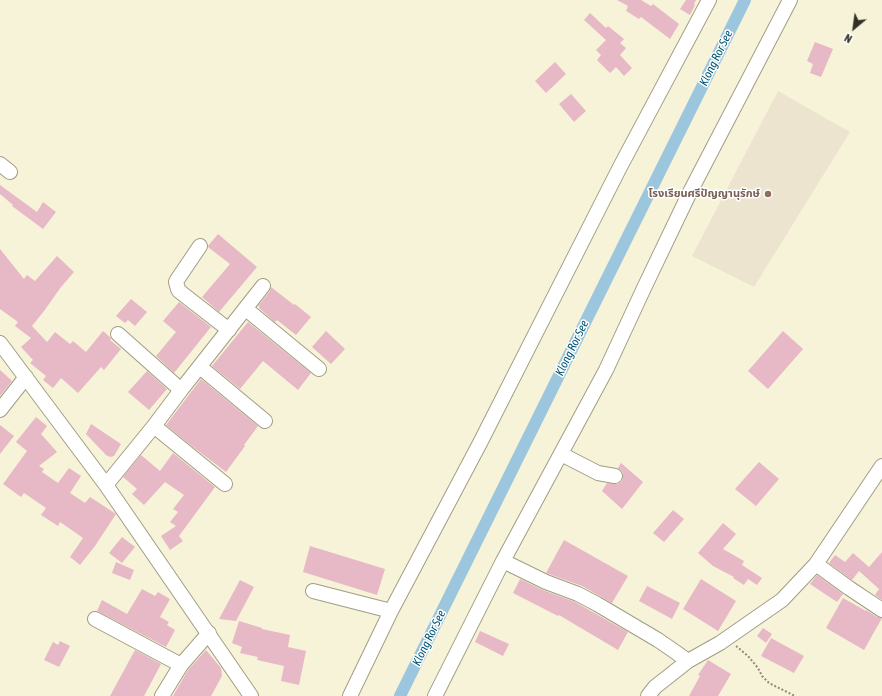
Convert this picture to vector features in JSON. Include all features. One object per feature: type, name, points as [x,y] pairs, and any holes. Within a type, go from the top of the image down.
[{"type":"street","points":[[350,696],[391,611],[480,443],[620,167],[709,0]]},
{"type":"street","points":[[435,696],[503,561],[606,370],[689,194],[790,0]]},
{"type":"street","points":[[200,246],[177,280],[176,282],[178,289],[230,330]]},
{"type":"street","points":[[106,485],[230,330],[263,286]]},
{"type":"street","points":[[246,309],[319,369]]},
{"type":"street","points":[[118,334],[181,390]]},
{"type":"street","points":[[0,343],[106,485],[251,696]]},
{"type":"street","points":[[200,367],[265,421]]},
{"type":"street","points":[[0,410],[26,377]]},
{"type":"street","points":[[154,426],[225,484]]},
{"type":"street","points":[[561,454],[598,473],[615,476]]},
{"type":"street","points":[[648,696],[655,687],[688,661],[725,639],[782,600],[816,564],[882,466]]},
{"type":"street","points":[[503,561],[546,582],[578,594],[597,604],[674,650],[688,661]]},
{"type":"street","points":[[816,564],[882,610]]},
{"type":"street","points":[[313,591],[391,611]]},
{"type":"street","points":[[95,619],[181,665]]},
{"type":"street","points":[[162,696],[181,665],[209,633]]},
{"type":"path","points":[[725,639],[737,646],[748,656],[758,668],[762,676],[770,683],[795,696]]},
{"type":"shaded area","name":"โรงเรียนศรีปัญญานุรักษ์","points":[[778,91],[850,132],[754,287],[692,256]]},
{"type":"building","points":[[617,0],[641,0],[651,6],[653,4],[679,24],[670,39],[641,17],[639,19],[626,11],[628,6]]},
{"type":"building","points":[[686,0],[696,0],[690,15],[680,9]]},
{"type":"building","points":[[590,13],[606,28],[608,26],[624,39],[620,43],[626,48],[620,55],[632,68],[624,76],[616,67],[610,73],[597,60],[601,55],[596,50],[606,40],[584,20]]},
{"type":"building","points":[[815,42],[833,49],[821,77],[810,73],[813,64],[807,61]]},
{"type":"building","points":[[555,62],[566,74],[546,93],[535,81]]},
{"type":"building","points":[[571,94],[586,111],[574,122],[559,104]]},
{"type":"building","points":[[0,185],[37,212],[43,202],[56,212],[43,229],[12,206],[13,205],[0,194]]},
{"type":"building","points":[[218,234],[257,267],[219,312],[202,297],[230,264],[208,247]]},
{"type":"building","points":[[0,249],[24,279],[27,275],[35,281],[57,256],[74,272],[32,326],[47,342],[55,332],[70,344],[73,341],[86,352],[103,331],[110,337],[110,340],[121,349],[104,370],[101,367],[78,393],[61,378],[53,388],[43,380],[46,376],[30,363],[33,360],[21,347],[31,338],[15,326],[18,322],[0,309]]},
{"type":"building","points":[[271,287],[311,317],[296,335],[277,320],[275,322],[259,308],[260,307],[258,306],[270,291]]},
{"type":"building","points":[[131,299],[147,312],[135,326],[128,320],[125,323],[116,316]]},
{"type":"building","points":[[179,302],[211,327],[174,373],[156,356],[176,332],[163,321]]},
{"type":"building","points":[[248,322],[311,373],[298,390],[263,361],[240,389],[212,366]]},
{"type":"building","points":[[326,331],[345,349],[331,364],[312,347]]},
{"type":"building","points":[[783,331],[803,349],[768,389],[748,371]]},
{"type":"building","points":[[0,370],[12,381],[0,396]]},
{"type":"building","points":[[147,371],[167,389],[149,410],[128,392]]},
{"type":"building","points":[[201,379],[258,426],[226,472],[166,425]]},
{"type":"building","points":[[36,417],[47,426],[41,434],[57,452],[39,466],[44,469],[42,472],[58,483],[69,468],[81,476],[70,493],[85,503],[90,497],[116,514],[95,546],[80,565],[70,557],[83,538],[60,522],[58,526],[41,515],[46,508],[24,493],[21,497],[3,484],[27,451],[16,442]]},
{"type":"building","points":[[91,424],[121,444],[114,456],[110,457],[106,455],[86,434]]},
{"type":"building","points":[[0,425],[14,436],[0,454]]},
{"type":"building","points":[[173,453],[215,487],[179,536],[183,541],[170,550],[161,536],[176,526],[170,522],[178,512],[173,509],[184,495],[165,482],[144,505],[132,494],[137,489],[123,477],[141,455],[160,471]]},
{"type":"building","points":[[759,462],[779,479],[756,506],[735,489]]},
{"type":"building","points":[[621,463],[643,482],[622,509],[602,491],[607,483],[618,484],[622,481],[623,473],[618,468]]},
{"type":"building","points":[[673,510],[684,519],[664,542],[653,533]]},
{"type":"building","points":[[723,523],[736,534],[723,549],[744,561],[742,565],[762,578],[757,585],[748,579],[744,585],[733,578],[734,577],[713,566],[698,553]]},
{"type":"building","points":[[122,537],[135,547],[122,563],[109,553]]},
{"type":"building","points":[[564,540],[628,576],[612,603],[582,586],[546,573]]},
{"type":"building","points":[[310,546],[385,569],[377,595],[303,572]]},
{"type":"building","points":[[882,552],[882,600],[875,595],[879,589],[859,571],[852,580],[829,563],[835,555],[845,562],[853,553],[869,567]]},
{"type":"building","points":[[116,562],[134,570],[130,580],[112,573]]},
{"type":"building","points":[[817,575],[843,594],[837,602],[810,584]]},
{"type":"building","points":[[520,579],[543,590],[575,602],[628,632],[618,650],[559,615],[558,616],[513,593]]},
{"type":"building","points":[[701,579],[736,601],[718,631],[683,609]]},
{"type":"building","points":[[240,580],[254,587],[236,621],[219,619]]},
{"type":"building","points":[[647,586],[680,603],[672,619],[639,601]]},
{"type":"building","points":[[142,589],[155,596],[158,592],[170,599],[160,617],[169,622],[167,625],[175,630],[166,647],[97,611],[102,600],[127,614]]},
{"type":"building","points":[[843,598],[877,617],[882,618],[864,650],[826,628]]},
{"type":"building","points":[[239,621],[262,629],[290,635],[288,647],[306,651],[299,685],[281,681],[284,666],[257,660],[258,657],[240,653],[242,647],[232,643]]},
{"type":"building","points":[[763,628],[772,634],[766,643],[757,636]]},
{"type":"building","points":[[480,631],[509,644],[503,656],[475,642]]},
{"type":"building","points":[[771,638],[804,656],[794,673],[761,656]]},
{"type":"building","points":[[60,641],[70,646],[59,667],[44,660],[53,642],[58,645]]},
{"type":"building","points":[[135,650],[161,664],[144,696],[110,696]]},
{"type":"building","points":[[206,650],[221,668],[222,676],[211,696],[173,696],[188,670]]},
{"type":"building","points":[[708,660],[731,674],[718,696],[689,696],[700,676],[698,675]]},
{"type":"waterway","name":"Klong Ror See","points":[[400,696],[745,0]]},
{"type":"place","name":"โรงเรียนศรีปัญญานุรักษ์","points":[[768,194]]}]
